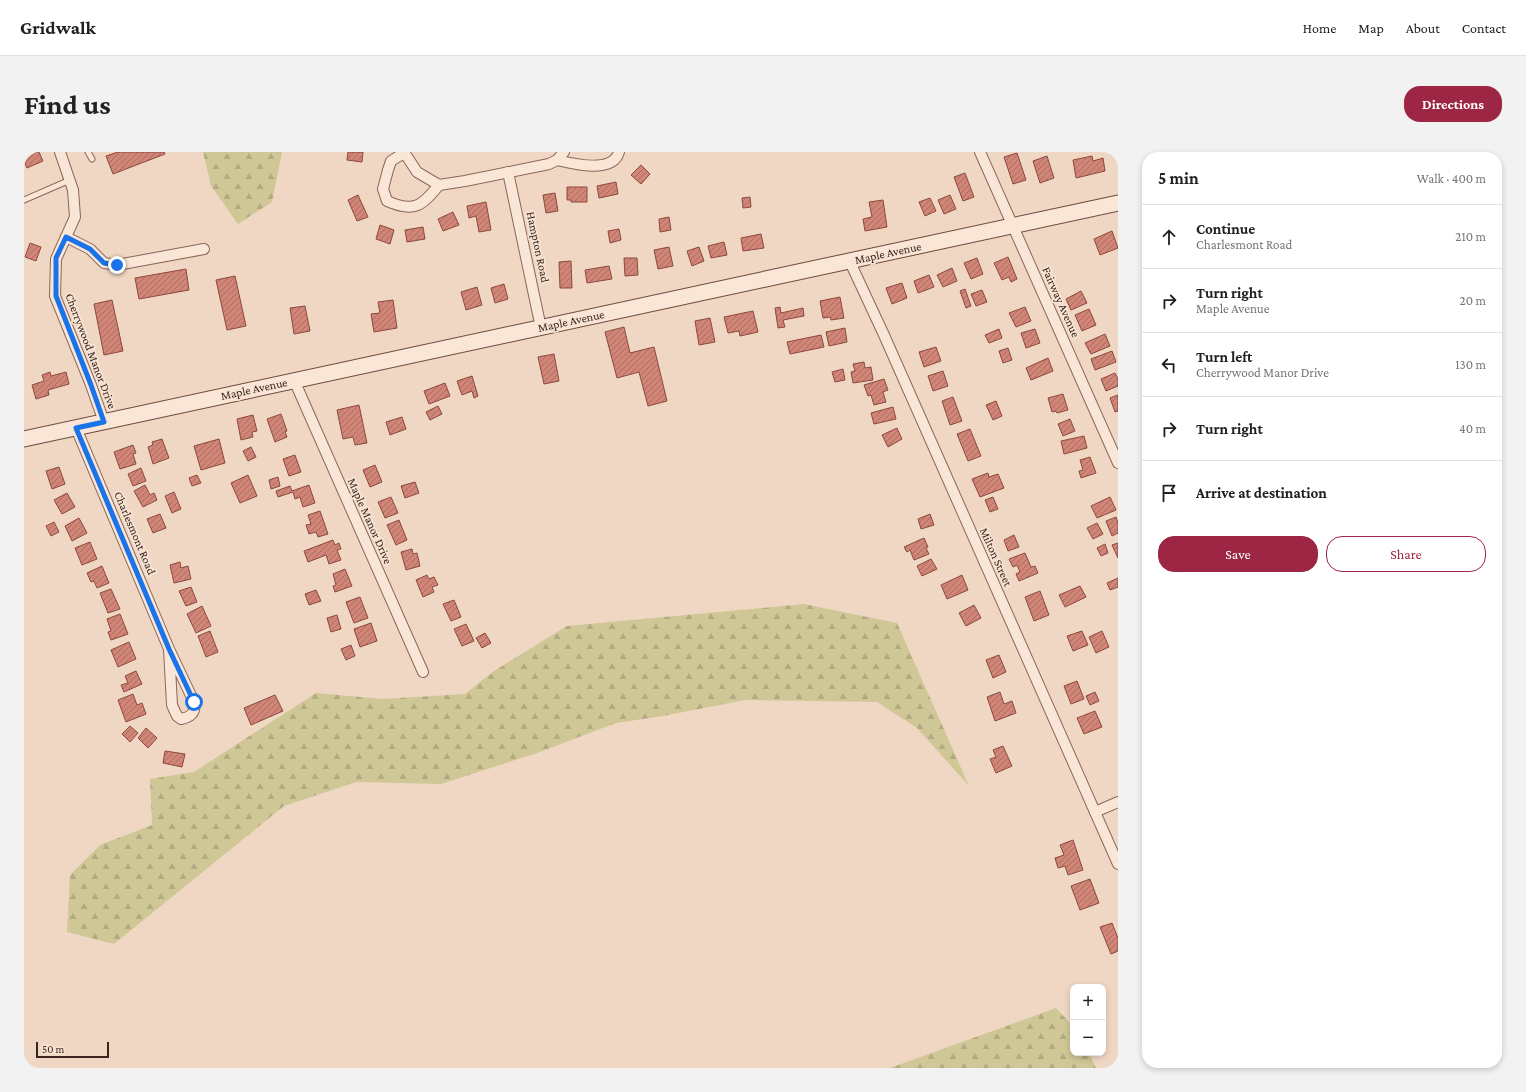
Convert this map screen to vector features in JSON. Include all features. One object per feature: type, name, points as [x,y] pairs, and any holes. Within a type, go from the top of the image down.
[{"type":"main road","name":"Maple Avenue","points":[[24,438],[850,262],[1118,203]]},
{"type":"street","name":"Cherrywood Manor Drive","points":[[60,152],[73,190],[75,217],[56,258],[56,296],[104,422]]},
{"type":"street","points":[[439,185],[429,198],[418,205],[404,208],[388,202],[383,189],[386,174],[391,161],[404,152],[417,172],[439,185],[549,164],[561,156],[578,165],[590,166],[606,164],[613,162],[619,152]]},
{"type":"street","name":"Fairway Avenue","points":[[980,152],[1118,463]]},
{"type":"street","name":"Hampton Road","points":[[508,172],[541,328]]},
{"type":"street","points":[[66,237],[90,249],[104,263],[117,265],[204,248]]},
{"type":"street","name":"Milton Street","points":[[850,262],[884,335],[1118,864]]},
{"type":"street","name":"Maple Manor Drive","points":[[294,380],[423,672]]},
{"type":"street","name":"Charlesmont Road","points":[[76,428],[169,649],[194,702],[195,708],[193,713],[188,718],[181,719],[177,716],[172,705],[169,649]]},
{"type":"street","points":[[1095,812],[1118,802]]},
{"type":"lane","points":[[88,152],[92,160]]},
{"type":"lane","points":[[24,200],[70,180]]},
{"type":"green space","points":[[203,152],[282,152],[272,202],[238,224],[211,186]]},
{"type":"green space","points":[[804,604],[897,623],[969,786],[917,728],[877,702],[745,700],[663,716],[616,723],[537,753],[441,784],[356,782],[284,806],[114,944],[67,932],[70,875],[100,845],[152,825],[150,779],[194,772],[316,693],[382,699],[465,694],[494,671],[567,626]]},
{"type":"green space","points":[[1056,1008],[1070,1023],[1070,1056],[1090,1056],[1096,1068],[890,1068]]},
{"type":"building","points":[[24,152],[39,152],[43,161],[27,168],[24,161]]},
{"type":"building","points":[[118,152],[164,152],[165,154],[113,174],[106,156]]},
{"type":"building","points":[[348,152],[363,152],[362,162],[347,160]]},
{"type":"building","points":[[1017,153],[1026,180],[1013,184],[1004,157]]},
{"type":"building","points":[[1047,156],[1054,178],[1040,183],[1033,161]]},
{"type":"building","points":[[1092,156],[1093,161],[1103,158],[1105,171],[1076,178],[1073,160]]},
{"type":"building","points":[[641,165],[650,174],[641,184],[631,175]]},
{"type":"building","points":[[965,173],[974,197],[963,201],[954,177]]},
{"type":"building","points":[[616,182],[618,194],[599,198],[597,186]]},
{"type":"building","points":[[567,187],[587,187],[587,202],[571,202],[571,200],[567,200]]},
{"type":"building","points":[[555,193],[558,211],[546,213],[543,195]]},
{"type":"building","points":[[358,195],[368,217],[357,221],[348,200]]},
{"type":"building","points":[[950,195],[956,209],[944,214],[938,200]]},
{"type":"building","points":[[750,197],[751,207],[743,208],[742,198]]},
{"type":"building","points":[[930,198],[936,211],[925,216],[919,202]]},
{"type":"building","points":[[883,200],[887,227],[865,231],[863,219],[872,217],[869,202]]},
{"type":"building","points":[[486,202],[491,230],[479,232],[476,216],[469,218],[467,206]]},
{"type":"building","points":[[453,212],[459,225],[443,231],[438,219]]},
{"type":"building","points":[[669,217],[671,230],[660,232],[659,219]]},
{"type":"building","points":[[380,225],[394,230],[390,244],[376,239]]},
{"type":"building","points":[[423,227],[425,239],[407,242],[405,230]]},
{"type":"building","points":[[619,229],[621,240],[610,243],[608,231]]},
{"type":"building","points":[[1112,231],[1118,248],[1100,255],[1094,239]]},
{"type":"building","points":[[761,234],[764,248],[743,251],[741,238]]},
{"type":"building","points":[[724,242],[727,255],[711,258],[708,246]]},
{"type":"building","points":[[30,243],[41,247],[36,261],[25,257]]},
{"type":"building","points":[[669,247],[673,266],[658,269],[654,250]]},
{"type":"building","points":[[699,247],[704,261],[692,266],[687,251]]},
{"type":"building","points":[[1008,257],[1017,279],[1011,282],[1009,277],[1002,280],[994,263]]},
{"type":"building","points":[[624,258],[637,258],[638,275],[625,276]]},
{"type":"building","points":[[977,258],[983,274],[971,279],[964,263]]},
{"type":"building","points":[[571,261],[572,288],[560,288],[559,262]]},
{"type":"building","points":[[609,266],[612,279],[587,283],[585,270]]},
{"type":"building","points":[[952,268],[957,281],[943,287],[937,275]]},
{"type":"building","points":[[186,269],[189,290],[139,299],[135,278]]},
{"type":"building","points":[[929,275],[934,287],[918,293],[914,281]]},
{"type":"building","points":[[235,276],[246,326],[227,330],[216,280]]},
{"type":"building","points":[[902,283],[907,298],[892,304],[886,288]]},
{"type":"building","points":[[504,284],[508,299],[495,303],[491,288]]},
{"type":"building","points":[[477,287],[482,305],[466,310],[461,292]]},
{"type":"building","points":[[965,289],[971,306],[966,308],[960,291]]},
{"type":"building","points":[[982,290],[987,302],[976,306],[971,294]]},
{"type":"building","points":[[1081,291],[1087,303],[1071,310],[1066,299]]},
{"type":"building","points":[[840,297],[844,318],[831,320],[830,317],[823,318],[820,301]]},
{"type":"building","points":[[112,300],[123,351],[104,355],[94,304]]},
{"type":"building","points":[[393,300],[397,328],[374,332],[371,314],[380,313],[378,302]]},
{"type":"building","points":[[305,306],[310,331],[294,334],[290,308]]},
{"type":"building","points":[[780,307],[781,313],[803,308],[804,316],[783,320],[785,327],[778,328],[775,308]]},
{"type":"building","points":[[1025,307],[1031,321],[1016,327],[1009,313]]},
{"type":"building","points":[[1089,309],[1096,325],[1082,331],[1075,315]]},
{"type":"building","points":[[753,311],[758,332],[740,336],[739,331],[728,333],[724,317]]},
{"type":"building","points":[[710,318],[715,342],[699,345],[695,321]]},
{"type":"building","points":[[624,327],[630,353],[654,347],[667,401],[648,406],[639,372],[617,378],[605,332]]},
{"type":"building","points":[[845,328],[847,342],[829,346],[826,332]]},
{"type":"building","points":[[999,329],[1002,338],[989,343],[985,335]]},
{"type":"building","points":[[1035,329],[1040,343],[1026,348],[1021,333]]},
{"type":"building","points":[[1105,334],[1110,346],[1091,354],[1085,343]]},
{"type":"building","points":[[821,335],[824,347],[790,354],[787,342]]},
{"type":"building","points":[[936,347],[941,361],[924,367],[919,352]]},
{"type":"building","points":[[1008,348],[1012,360],[1003,363],[999,351]]},
{"type":"building","points":[[1112,351],[1116,362],[1095,370],[1091,359]]},
{"type":"building","points":[[554,354],[559,381],[544,384],[538,357]]},
{"type":"building","points":[[1048,358],[1053,371],[1031,380],[1026,368]]},
{"type":"building","points":[[864,362],[865,368],[871,367],[873,380],[853,383],[851,372],[855,371],[853,364]]},
{"type":"building","points":[[843,369],[845,380],[835,382],[832,372]]},
{"type":"building","points":[[943,371],[948,386],[933,391],[928,376]]},
{"type":"building","points":[[50,372],[51,376],[66,372],[69,384],[48,390],[49,395],[36,399],[32,385],[44,381],[42,375]]},
{"type":"building","points":[[1115,373],[1118,379],[1118,386],[1106,391],[1101,379]]},
{"type":"building","points":[[472,376],[478,396],[474,398],[472,391],[462,395],[457,381]]},
{"type":"building","points":[[884,379],[888,390],[883,392],[886,402],[874,405],[871,395],[868,396],[864,385]]},
{"type":"building","points":[[445,383],[450,396],[429,404],[424,391]]},
{"type":"building","points":[[1063,394],[1068,410],[1057,413],[1056,411],[1052,412],[1048,398]]},
{"type":"building","points":[[1118,395],[1118,411],[1115,412],[1110,398]]},
{"type":"building","points":[[953,397],[962,421],[950,425],[942,401]]},
{"type":"building","points":[[996,401],[1002,416],[993,420],[986,405]]},
{"type":"building","points":[[359,405],[367,443],[355,445],[353,437],[343,439],[337,410]]},
{"type":"building","points":[[438,406],[442,414],[430,420],[426,412]]},
{"type":"building","points":[[893,407],[896,419],[874,424],[871,413]]},
{"type":"building","points":[[281,414],[287,431],[285,432],[287,437],[275,442],[267,419]]},
{"type":"building","points":[[253,415],[257,431],[252,432],[253,437],[241,440],[237,419]]},
{"type":"building","points":[[402,417],[406,429],[390,435],[386,422]]},
{"type":"building","points":[[1070,419],[1075,431],[1063,436],[1058,424]]},
{"type":"building","points":[[897,428],[902,439],[888,447],[882,435]]},
{"type":"building","points":[[970,429],[981,456],[968,461],[957,434]]},
{"type":"building","points":[[1084,436],[1087,448],[1064,454],[1061,441]]},
{"type":"building","points":[[162,439],[169,458],[153,464],[148,447],[153,445],[152,442]]},
{"type":"building","points":[[219,439],[225,463],[201,470],[194,446]]},
{"type":"building","points":[[133,445],[136,453],[133,454],[136,464],[120,469],[114,452]]},
{"type":"building","points":[[251,447],[256,457],[248,461],[243,451]]},
{"type":"building","points":[[295,455],[301,472],[289,476],[283,459]]},
{"type":"building","points":[[1090,457],[1096,473],[1081,478],[1079,471],[1083,470],[1080,460]]},
{"type":"building","points":[[375,465],[382,482],[370,487],[363,470]]},
{"type":"building","points":[[59,467],[65,484],[52,489],[46,471]]},
{"type":"building","points":[[141,468],[146,481],[133,486],[128,474]]},
{"type":"building","points":[[988,473],[989,477],[998,474],[1004,488],[980,497],[972,479]]},
{"type":"building","points":[[197,475],[201,483],[192,486],[189,478]]},
{"type":"building","points":[[248,475],[257,496],[240,503],[231,483]]},
{"type":"building","points":[[278,477],[280,486],[271,489],[269,480]]},
{"type":"building","points":[[415,482],[419,493],[405,498],[401,486]]},
{"type":"building","points":[[145,485],[150,495],[154,493],[157,500],[143,507],[134,491]]},
{"type":"building","points":[[309,485],[315,503],[303,507],[300,497],[295,499],[293,492],[278,497],[276,491],[290,486],[292,491]]},
{"type":"building","points":[[174,492],[181,509],[172,513],[165,496]]},
{"type":"building","points":[[67,493],[75,507],[62,514],[54,500]]},
{"type":"building","points":[[391,497],[398,513],[385,518],[378,502]]},
{"type":"building","points":[[993,497],[998,509],[990,512],[985,500]]},
{"type":"building","points":[[1110,497],[1116,510],[1097,518],[1091,506]]},
{"type":"building","points":[[320,511],[328,534],[318,537],[316,532],[309,534],[306,525],[311,524],[308,515]]},
{"type":"building","points":[[160,514],[166,528],[153,533],[147,519]]},
{"type":"building","points":[[930,514],[934,525],[921,529],[918,519]]},
{"type":"building","points":[[1116,517],[1118,523],[1118,533],[1112,536],[1106,521]]},
{"type":"building","points":[[79,518],[87,533],[72,541],[65,526]]},
{"type":"building","points":[[399,520],[407,540],[396,545],[387,525]]},
{"type":"building","points":[[54,522],[59,532],[51,536],[46,526]]},
{"type":"building","points":[[1097,523],[1103,534],[1093,539],[1087,528]]},
{"type":"building","points":[[1014,535],[1019,547],[1008,551],[1004,540]]},
{"type":"building","points":[[924,538],[929,554],[914,560],[910,550],[907,552],[904,547]]},
{"type":"building","points":[[333,540],[335,545],[339,543],[341,549],[337,550],[341,560],[329,564],[326,555],[308,562],[304,551]]},
{"type":"building","points":[[90,542],[97,559],[82,565],[75,548]]},
{"type":"building","points":[[1118,543],[1118,558],[1112,545]]},
{"type":"building","points":[[1105,544],[1108,553],[1101,556],[1097,548]]},
{"type":"building","points":[[412,549],[413,554],[417,553],[420,566],[406,570],[401,552]]},
{"type":"building","points":[[1025,553],[1031,567],[1035,566],[1038,573],[1019,581],[1016,574],[1020,572],[1017,565],[1013,567],[1009,559]]},
{"type":"building","points":[[931,559],[937,569],[922,576],[917,566]]},
{"type":"building","points":[[180,562],[181,568],[188,566],[191,579],[174,583],[170,565]]},
{"type":"building","points":[[102,566],[109,583],[97,588],[94,581],[91,582],[87,573]]},
{"type":"building","points":[[345,569],[352,586],[335,592],[333,586],[336,585],[333,574]]},
{"type":"building","points":[[427,575],[429,579],[434,577],[438,585],[432,587],[434,592],[423,597],[416,580]]},
{"type":"building","points":[[962,575],[968,590],[947,599],[941,585]]},
{"type":"building","points":[[1118,578],[1118,587],[1110,590],[1107,583]]},
{"type":"building","points":[[1080,586],[1086,597],[1065,607],[1059,595]]},
{"type":"building","points":[[191,587],[197,602],[186,606],[179,591]]},
{"type":"building","points":[[111,589],[120,609],[108,613],[100,593]]},
{"type":"building","points":[[316,590],[321,601],[309,605],[305,594]]},
{"type":"building","points":[[1040,591],[1049,615],[1034,621],[1025,597]]},
{"type":"building","points":[[360,597],[368,618],[354,623],[346,602]]},
{"type":"building","points":[[454,600],[461,617],[451,621],[443,604]]},
{"type":"building","points":[[974,605],[981,618],[966,626],[959,613]]},
{"type":"building","points":[[202,606],[211,626],[196,633],[187,614]]},
{"type":"building","points":[[120,614],[128,634],[111,640],[108,632],[111,631],[107,619]]},
{"type":"building","points":[[337,615],[341,629],[331,632],[327,618]]},
{"type":"building","points":[[371,623],[377,641],[360,647],[354,629]]},
{"type":"building","points":[[466,624],[474,641],[462,646],[454,629]]},
{"type":"building","points":[[210,631],[218,652],[206,657],[198,636]]},
{"type":"building","points":[[1082,631],[1088,645],[1073,651],[1067,636]]},
{"type":"building","points":[[1102,631],[1109,647],[1096,653],[1089,637]]},
{"type":"building","points":[[485,633],[491,643],[482,648],[476,638]]},
{"type":"building","points":[[129,642],[136,659],[118,667],[111,650]]},
{"type":"building","points":[[351,645],[355,656],[346,660],[341,649]]},
{"type":"building","points":[[999,655],[1006,672],[993,678],[986,660]]},
{"type":"building","points":[[136,671],[142,684],[124,692],[121,685],[128,683],[125,676]]},
{"type":"building","points":[[1077,681],[1084,699],[1071,704],[1064,686]]},
{"type":"building","points":[[1000,692],[1004,704],[1012,701],[1016,713],[995,721],[987,697]]},
{"type":"building","points":[[1095,692],[1099,701],[1090,705],[1086,696]]},
{"type":"building","points":[[133,694],[137,705],[142,703],[146,714],[126,722],[118,700]]},
{"type":"building","points":[[275,695],[283,711],[251,725],[244,708]]},
{"type":"building","points":[[1095,711],[1102,727],[1084,734],[1077,718]]},
{"type":"building","points":[[130,726],[138,733],[130,742],[122,734]]},
{"type":"building","points":[[146,728],[157,738],[148,748],[138,738]]},
{"type":"building","points":[[1003,746],[1012,766],[996,773],[990,759],[996,757],[993,750]]},
{"type":"building","points":[[165,751],[185,754],[182,767],[163,763]]},
{"type":"building","points":[[1073,840],[1083,870],[1068,875],[1065,866],[1058,868],[1055,858],[1064,855],[1060,845]]},
{"type":"building","points":[[1090,879],[1099,903],[1080,910],[1071,886]]},
{"type":"building","points":[[1112,923],[1118,938],[1118,951],[1111,954],[1100,927]]},
{"type":"route","points":[[117,265],[104,263],[90,249],[66,237],[56,258],[56,296],[104,422],[76,428],[169,649],[194,702]]}]
